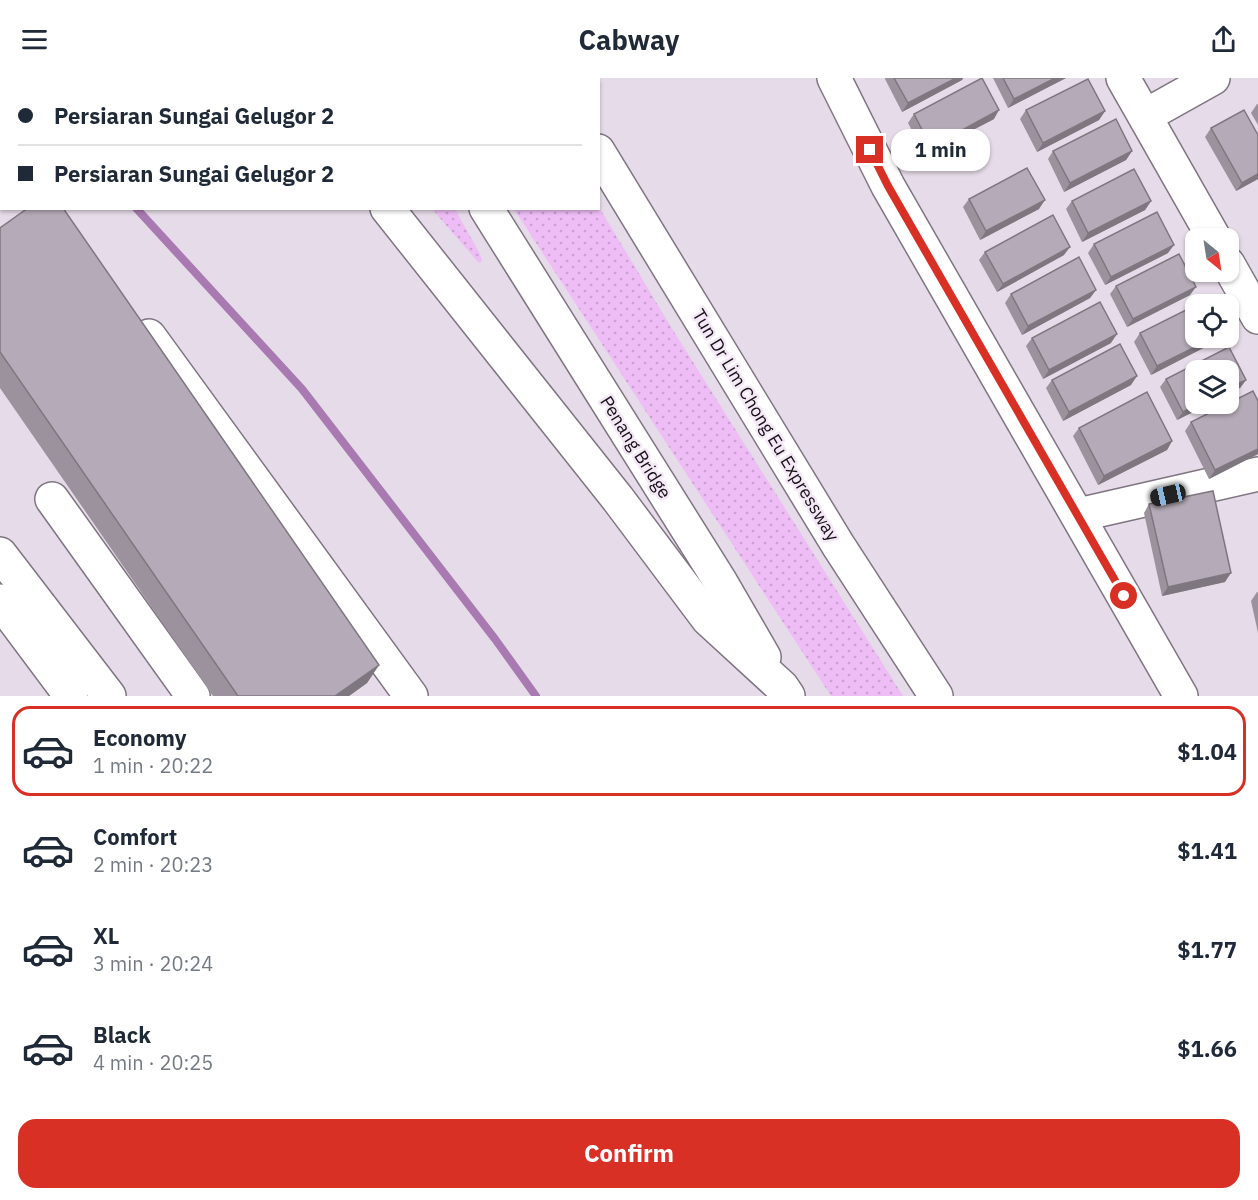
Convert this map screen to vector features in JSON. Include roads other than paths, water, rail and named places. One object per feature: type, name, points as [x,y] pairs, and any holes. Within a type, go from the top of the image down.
[{"type":"main road","points":[[834,78],[888,186],[1182,696]]},
{"type":"main road","points":[[1123,78],[1208,228]]},
{"type":"main road","points":[[1144,116],[1213,78]]},
{"type":"main road","name":"Tun Dr Lim Chong Eu Expressway","points":[[600,154],[838,544],[936,696]]},
{"type":"main road","points":[[389,210],[618,500],[708,619],[785,691]]},
{"type":"main road","name":"Penang Bridge","points":[[487,210],[720,581],[785,691]]},
{"type":"main road","points":[[1238,282],[1258,317]]},
{"type":"main road","points":[[132,312],[411,696]]},
{"type":"main road","points":[[1078,515],[1258,474]]},
{"type":"main road","points":[[52,499],[193,696]]},
{"type":"main road","points":[[0,554],[109,696]]},
{"type":"main road","points":[[0,601],[71,696]]},
{"type":"waterway","points":[[138,210],[302,389],[495,639],[536,696]]}]
